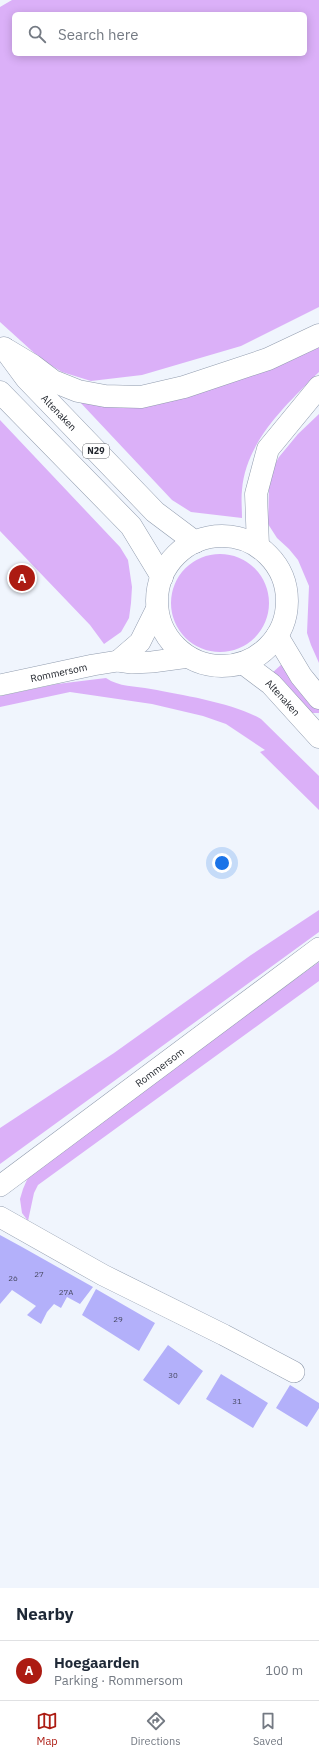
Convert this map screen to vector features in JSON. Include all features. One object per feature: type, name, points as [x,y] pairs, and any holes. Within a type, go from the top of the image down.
[{"type":"main road","points":[[3,347],[32,365],[53,381],[78,391],[105,396],[141,397],[184,387],[268,359],[319,335]]},
{"type":"main road","name":"Altenaken","points":[[3,347],[26,378],[155,512],[195,542]]},
{"type":"main road","points":[[258,546],[256,494],[268,449],[319,387]]},
{"type":"main road","name":"N29","points":[[0,392],[132,526],[162,577]]},
{"type":"main road","points":[[214,536],[227,536],[247,541],[258,546],[270,557],[277,567],[285,586],[287,596],[283,624],[277,636],[267,649],[243,663],[220,666],[208,665],[189,657],[177,649],[162,625],[158,608],[157,593],[162,577],[169,564],[179,552],[195,542],[214,536]]},
{"type":"main road","points":[[277,636],[301,676],[319,698]]},
{"type":"main road","name":"Altenaken","points":[[243,663],[271,684],[319,737]]},
{"type":"street","points":[[118,661],[140,642],[158,608]]},
{"type":"street","name":"Rommersom","points":[[0,685],[118,661],[132,663],[189,657]]},
{"type":"street","name":"Rommersom","points":[[0,1186],[319,948]]},
{"type":"street","points":[[0,1218],[103,1275],[294,1372]]},
{"type":"shaded area","points":[[12,0],[319,0],[319,307],[241,346],[142,375],[91,381],[62,372],[42,360],[0,322],[0,7]]},
{"type":"shaded area","points":[[319,343],[319,372],[281,411],[259,440],[251,456],[245,472],[242,490],[242,518],[191,512],[172,500],[78,400],[102,406],[132,408],[160,404]]},
{"type":"shaded area","points":[[319,414],[319,663],[307,633],[309,586],[298,560],[277,538],[268,524],[271,471],[279,457],[298,434]]},
{"type":"shaded area","points":[[0,420],[120,547],[128,560],[132,587],[129,618],[121,632],[104,644],[90,625],[0,531]]},
{"type":"shaded area","points":[[220,554],[239,558],[255,568],[265,584],[269,603],[265,622],[255,638],[239,648],[220,652],[201,648],[185,638],[175,622],[171,603],[175,584],[185,568],[201,558]]},
{"type":"shaded area","points":[[282,664],[319,709],[319,713],[311,713],[287,685],[272,673]]},
{"type":"shaded area","points":[[106,678],[122,685],[208,700],[250,713],[261,719],[319,776],[319,810],[260,752],[265,750],[226,724],[203,716],[152,704],[70,692],[0,707],[0,696],[57,684]]},
{"type":"shaded area","points":[[319,910],[319,932],[0,1164],[0,1128],[114,1053],[251,955]]},
{"type":"shaded area","points":[[319,962],[319,981],[38,1185],[34,1193],[28,1221],[22,1213],[20,1199],[29,1175],[53,1154]]},
{"type":"building","points":[[0,1235],[93,1287],[80,1304],[67,1297],[61,1308],[54,1304],[47,1312],[41,1324],[27,1315],[36,1306],[12,1290],[0,1304]]},
{"type":"building","points":[[96,1289],[155,1323],[139,1351],[82,1315]]},
{"type":"building","points":[[168,1345],[203,1371],[179,1405],[143,1380]]},
{"type":"building","points":[[221,1374],[268,1403],[253,1428],[206,1399]]},
{"type":"building","points":[[290,1385],[319,1403],[319,1408],[307,1427],[276,1408]]},
{"type":"place","name":"Hoegaarden","points":[[22,578]]}]
